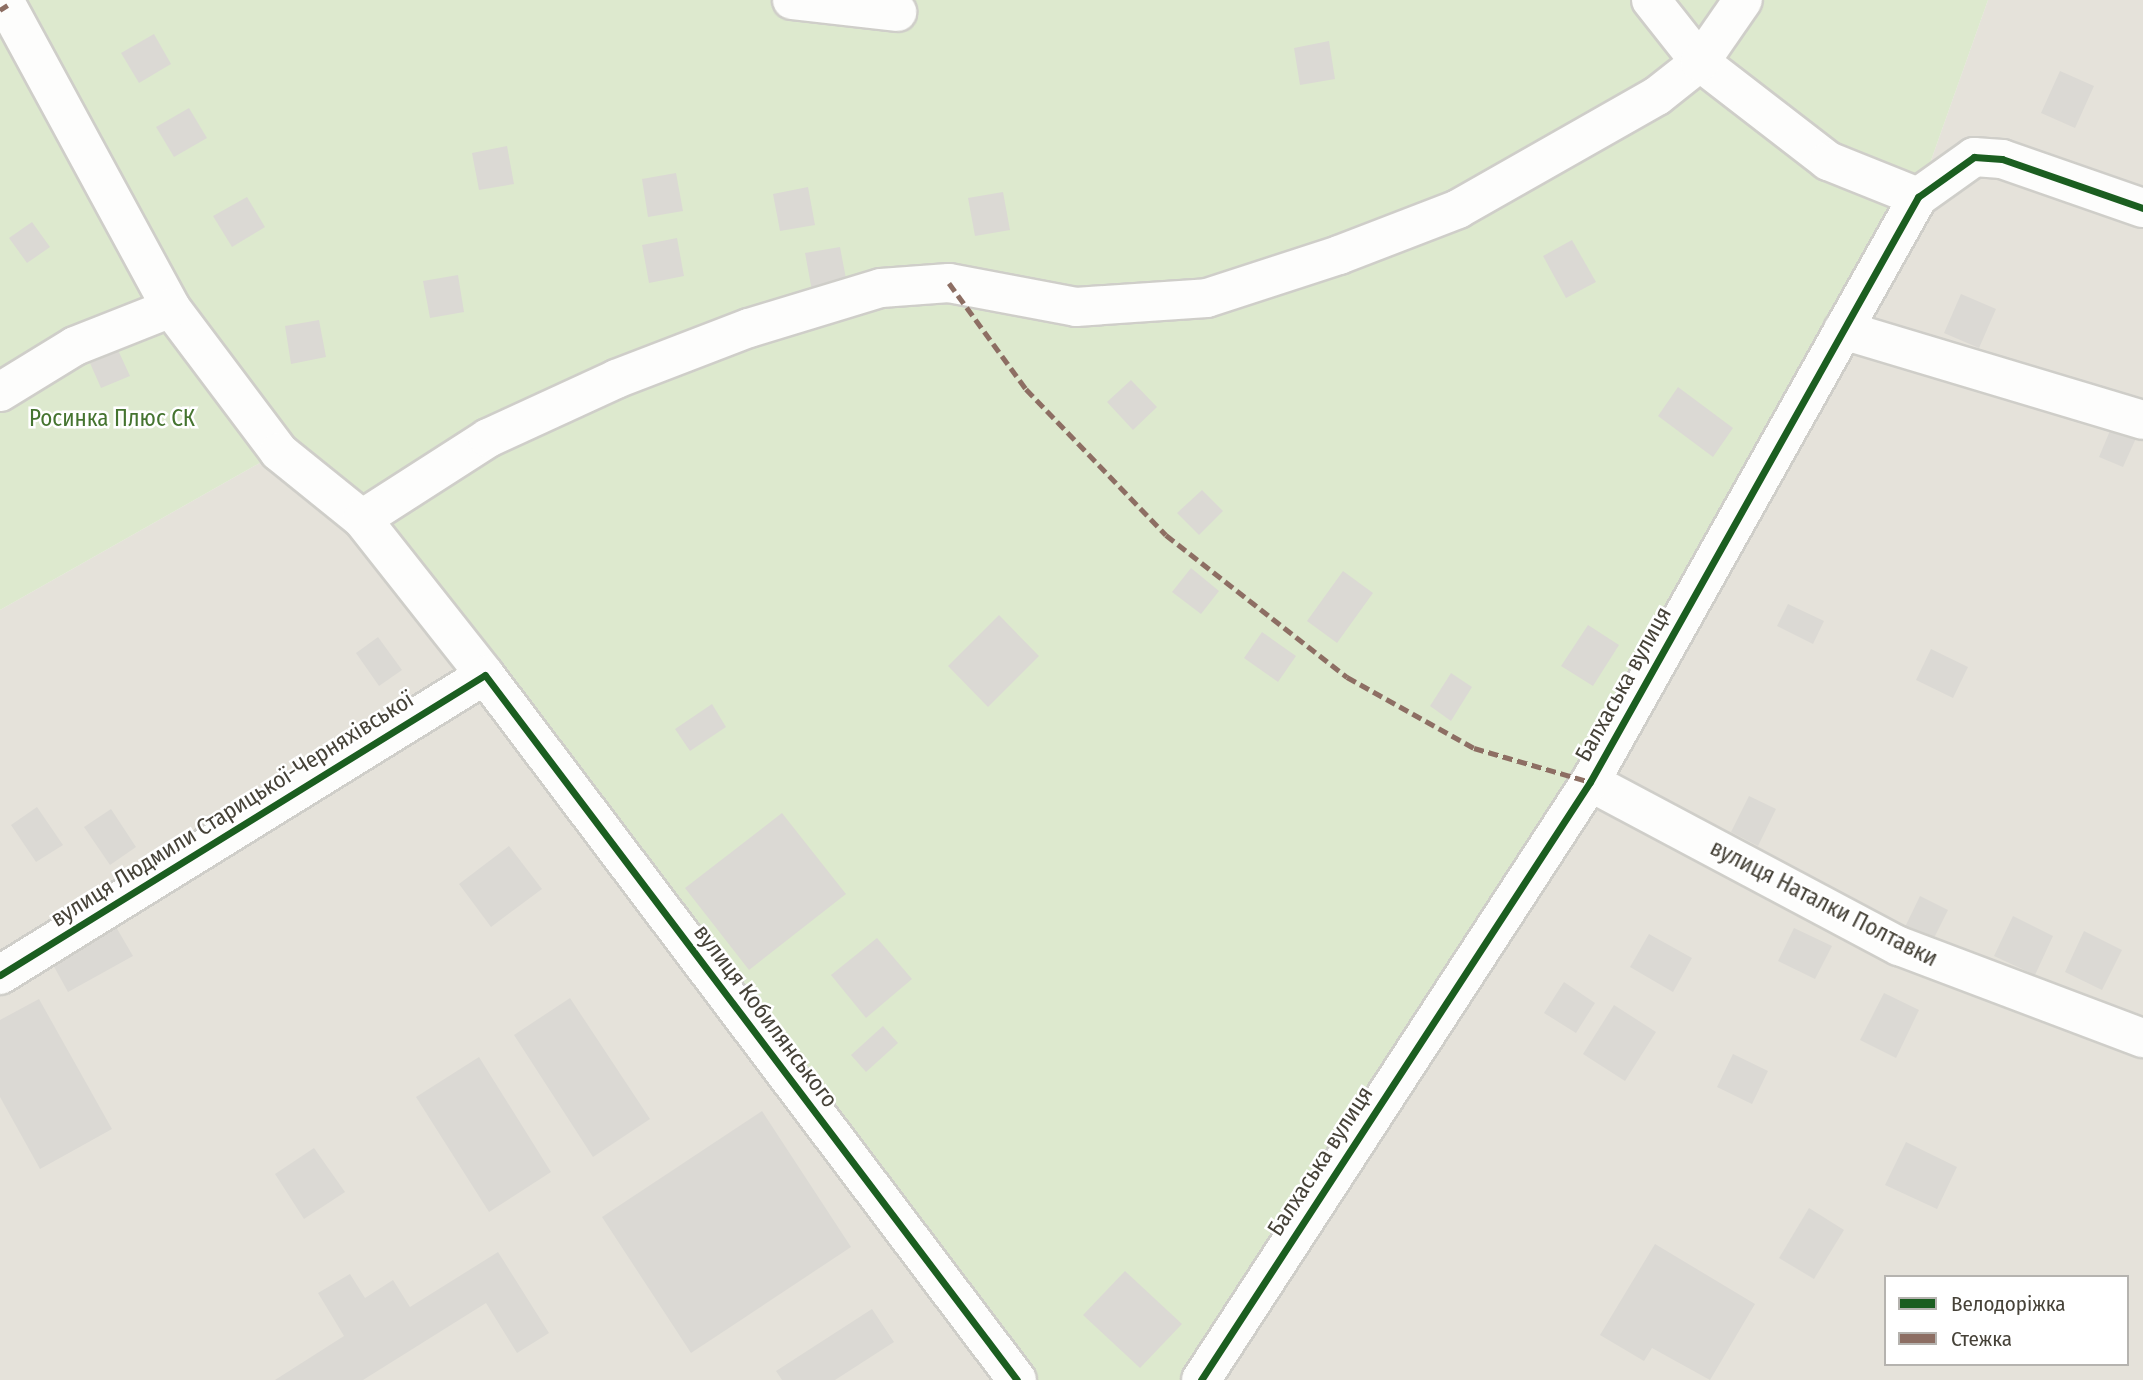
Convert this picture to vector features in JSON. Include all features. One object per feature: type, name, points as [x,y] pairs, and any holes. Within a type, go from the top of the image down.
[{"type":"street","name":"вулиця Кобилянського","points":[[4,0],[171,308],[279,452],[362,519],[485,675],[1017,1380]]},
{"type":"street","points":[[792,0],[897,12]]},
{"type":"street","points":[[1651,0],[1700,62],[1828,161],[1918,197]]},
{"type":"street","points":[[362,519],[488,438],[616,379],[749,328],[881,288],[949,283],[1089,306],[1207,298],[1339,255],[1458,209],[1657,96],[1700,62],[1743,0]]},
{"type":"street","name":"Балхаська вулиця","points":[[1201,1380],[1590,782],[1918,197],[1974,157],[2003,159],[2143,208]]},
{"type":"street","points":[[0,392],[75,346],[171,308]]},
{"type":"street","points":[[1843,330],[2143,420]]},
{"type":"street","name":"вулиця Людмили Старицької-Черняхівської","points":[[0,975],[485,675]]},
{"type":"street","name":"вулиця Наталки Полтавки","points":[[1590,782],[1899,946],[2143,1038]]},
{"type":"shaded area","points":[[1988,0],[2143,0],[2143,1380],[1201,1380],[1918,197]]},
{"type":"shaded area","points":[[279,452],[362,519],[1017,1380],[0,1380],[0,610]]},
{"type":"green space","name":"Росинка Плюс СК","points":[[0,0],[1988,0],[1918,197],[1590,782],[1201,1380],[1017,1380],[485,675],[279,452],[0,610]]},
{"type":"building","points":[[154,34],[171,64],[139,83],[121,53]]},
{"type":"building","points":[[1329,41],[1335,79],[1300,85],[1294,48]]},
{"type":"building","points":[[2060,71],[2094,86],[2075,128],[2041,113]]},
{"type":"building","points":[[189,108],[207,138],[174,157],[156,127]]},
{"type":"building","points":[[507,146],[514,184],[479,190],[472,153]]},
{"type":"building","points":[[676,173],[683,211],[648,217],[642,179]]},
{"type":"building","points":[[808,187],[815,225],[780,231],[773,194]]},
{"type":"building","points":[[1003,192],[1010,230],[975,236],[968,198]]},
{"type":"building","points":[[247,197],[265,227],[232,247],[213,216]]},
{"type":"building","points":[[32,222],[50,247],[27,263],[9,238]]},
{"type":"building","points":[[677,238],[684,276],[649,283],[642,245]]},
{"type":"building","points":[[1572,240],[1596,282],[1566,298],[1543,256]]},
{"type":"building","points":[[840,247],[847,284],[812,291],[805,253]]},
{"type":"building","points":[[458,275],[464,312],[430,318],[423,281]]},
{"type":"building","points":[[1961,294],[1996,309],[1979,348],[1944,333]]},
{"type":"building","points":[[319,320],[326,357],[291,364],[285,326]]},
{"type":"building","points":[[118,350],[130,376],[101,388],[90,363]]},
{"type":"building","points":[[1131,380],[1157,407],[1133,430],[1107,402]]},
{"type":"building","points":[[1678,387],[1733,428],[1713,457],[1658,416]]},
{"type":"building","points":[[2112,426],[2137,436],[2123,467],[2099,457]]},
{"type":"building","points":[[1202,490],[1223,511],[1199,535],[1177,513]]},
{"type":"building","points":[[1191,568],[1219,591],[1201,614],[1172,592]]},
{"type":"building","points":[[1343,571],[1373,593],[1337,643],[1307,621]]},
{"type":"building","points":[[1788,604],[1824,621],[1813,644],[1777,626]]},
{"type":"building","points":[[999,615],[1039,656],[988,707],[948,666]]},
{"type":"building","points":[[1588,625],[1619,645],[1593,686],[1561,666]]},
{"type":"building","points":[[1262,632],[1296,656],[1278,682],[1244,658]]},
{"type":"building","points":[[378,637],[402,670],[379,686],[356,653]]},
{"type":"building","points":[[1931,649],[1968,667],[1953,698],[1916,680]]},
{"type":"building","points":[[1451,673],[1472,687],[1451,721],[1430,706]]},
{"type":"building","points":[[712,704],[726,727],[690,751],[675,729]]},
{"type":"building","points":[[1749,796],[1776,809],[1758,846],[1731,832]]},
{"type":"building","points":[[37,807],[63,845],[36,862],[11,825]]},
{"type":"building","points":[[111,809],[136,847],[110,865],[84,827]]},
{"type":"building","points":[[782,813],[846,894],[749,970],[685,888]]},
{"type":"building","points":[[509,846],[542,889],[491,927],[459,884]]},
{"type":"building","points":[[1920,896],[1948,910],[1932,942],[1904,929]]},
{"type":"building","points":[[2013,916],[2053,936],[2035,975],[1994,956]]},
{"type":"building","points":[[116,927],[133,956],[68,992],[52,963]]},
{"type":"building","points":[[1794,928],[1832,946],[1815,979],[1778,961]]},
{"type":"building","points":[[2084,931],[2122,950],[2102,990],[2065,972]]},
{"type":"building","points":[[1649,934],[1692,958],[1673,992],[1630,967]]},
{"type":"building","points":[[877,938],[912,979],[866,1018],[831,975]]},
{"type":"building","points":[[1564,982],[1595,1003],[1576,1033],[1544,1013]]},
{"type":"building","points":[[1884,993],[1919,1010],[1896,1058],[1860,1040]]},
{"type":"building","points":[[570,998],[650,1119],[593,1157],[514,1035]]},
{"type":"building","points":[[39,999],[112,1129],[40,1169],[0,1097],[0,1020]]},
{"type":"building","points":[[1614,1005],[1656,1032],[1625,1081],[1583,1054]]},
{"type":"building","points":[[883,1026],[898,1043],[866,1072],[851,1055]]},
{"type":"building","points":[[1733,1054],[1768,1071],[1752,1104],[1717,1087]]},
{"type":"building","points":[[479,1057],[551,1172],[489,1212],[416,1097]]},
{"type":"building","points":[[762,1111],[851,1247],[691,1353],[602,1217]]},
{"type":"building","points":[[1906,1142],[1957,1167],[1937,1209],[1885,1185]]},
{"type":"building","points":[[314,1148],[345,1192],[304,1219],[275,1174]]},
{"type":"building","points":[[1809,1208],[1844,1230],[1814,1279],[1779,1258]]},
{"type":"building","points":[[1655,1244],[1755,1304],[1710,1380],[1652,1348],[1644,1361],[1600,1335]]},
{"type":"building","points":[[498,1252],[549,1333],[517,1353],[486,1303],[363,1380],[275,1380],[344,1336],[318,1293],[350,1274],[365,1298],[393,1280],[410,1307]]},
{"type":"building","points":[[1125,1271],[1182,1324],[1140,1368],[1083,1315]]},
{"type":"building","points":[[872,1309],[894,1342],[835,1380],[782,1380],[776,1371]]},
{"type":"marked path","points":[[0,10],[8,5]]},
{"type":"marked path","points":[[949,283],[1026,389],[1166,535],[1347,677],[1474,748],[1590,782]]},
{"type":"cycle path","points":[[1201,1380],[1590,782],[1918,197],[1974,157],[2002,159],[2143,208]]},
{"type":"cycle path","points":[[0,975],[485,675],[1017,1380]]}]
